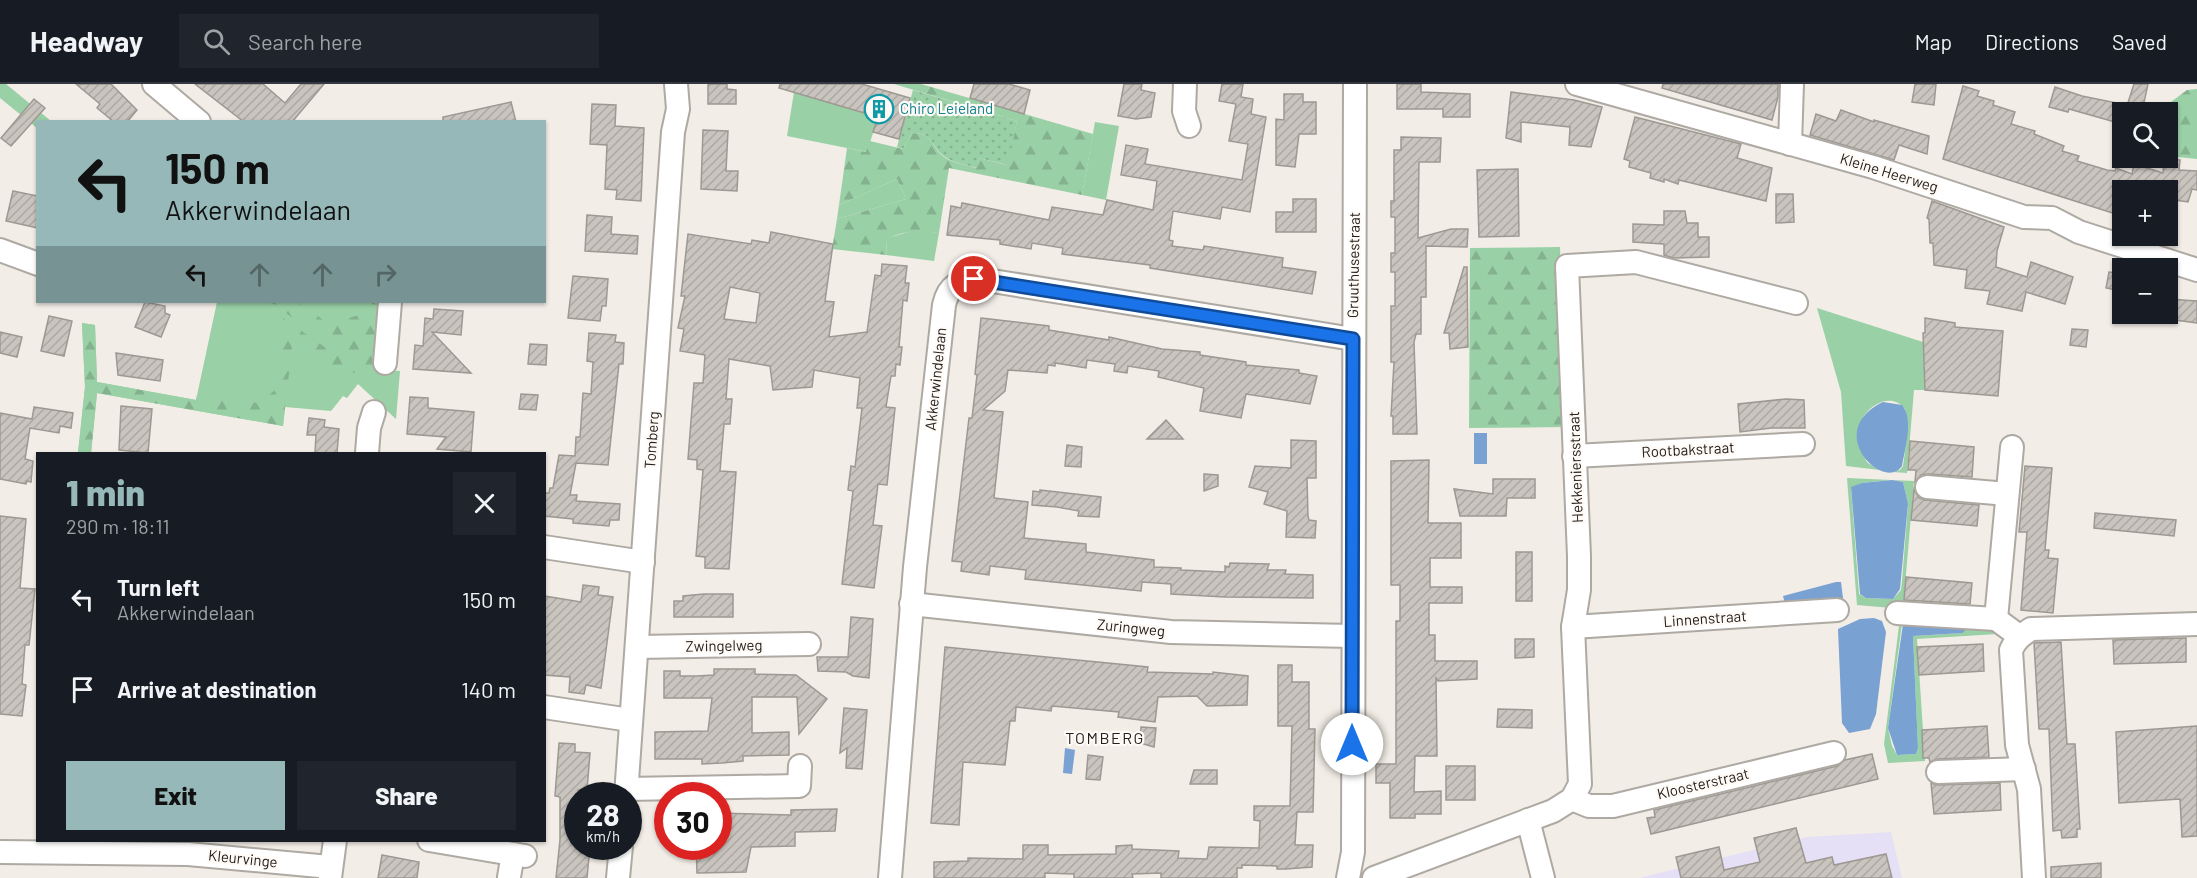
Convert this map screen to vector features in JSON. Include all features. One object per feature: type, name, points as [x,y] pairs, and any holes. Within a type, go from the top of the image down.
[{"type":"street","points":[[154,84],[197,120]]},
{"type":"street","name":"Tomberg","points":[[627,782],[673,132],[678,109],[676,84]]},
{"type":"street","points":[[1185,84],[1183,103],[1189,126]]},
{"type":"street","name":"Gruuthusestraat","points":[[1348,878],[1353,852],[1355,84]]},
{"type":"street","name":"Kleine Heerweg","points":[[1577,84],[1873,167],[2024,217],[2052,218],[2079,232],[2197,270]]},
{"type":"street","points":[[1790,144],[1792,84]]},
{"type":"street","points":[[0,250],[36,263]]},
{"type":"street","name":"Hekkeniersstraat","points":[[1572,799],[1580,784],[1582,774],[1574,627],[1579,568],[1574,456],[1576,437],[1567,266],[1636,262],[1796,303]]},
{"type":"street","name":"Akkerwindelaan","points":[[890,878],[911,604],[944,305],[948,293],[957,284],[968,279],[980,279],[1353,339]]},
{"type":"street","points":[[385,363],[390,303]]},
{"type":"street","points":[[367,452],[369,428],[374,412]]},
{"type":"street","name":"Rootbakstraat","points":[[1574,456],[1803,444]]},
{"type":"street","points":[[1996,619],[2012,447]]},
{"type":"street","points":[[1927,487],[2007,494]]},
{"type":"street","points":[[546,547],[643,562]]},
{"type":"street","name":"Zuringweg","points":[[911,604],[1171,632],[1247,636],[1352,636]]},
{"type":"street","name":"Linnenstraat","points":[[1574,627],[1837,610]]},
{"type":"street","points":[[1897,613],[1996,619],[2019,636]]},
{"type":"street","points":[[2034,878],[2029,789],[2017,745],[2012,650],[2019,636],[2031,629],[2197,624]]},
{"type":"street","name":"Zwingelweg","points":[[638,647],[809,644]]},
{"type":"street","points":[[546,707],[630,720]]},
{"type":"street","name":"Kloosterstraat","points":[[1572,799],[1589,807],[1613,806],[1834,753]]},
{"type":"street","points":[[642,791],[799,786],[800,766]]},
{"type":"street","points":[[1938,772],[2024,769]]},
{"type":"street","points":[[1374,878],[1564,806],[1572,799]]},
{"type":"street","points":[[1528,820],[1543,878]]},
{"type":"street","points":[[330,873],[335,842]]},
{"type":"street","points":[[441,842],[519,855],[509,877]]},
{"type":"street","name":"Kleurvinge","points":[[0,852],[48,846],[188,854],[330,873]]},
{"type":"street","points":[[618,878],[620,860]]},
{"type":"shaded area","points":[[1891,832],[1902,878],[1639,878],[1807,837]]},
{"type":"green space","points":[[0,84],[6,84],[50,120],[36,120],[36,127],[0,98]]},
{"type":"green space","points":[[894,84],[921,84],[1093,134],[1082,195],[949,168],[939,233],[912,232],[893,236],[887,239],[886,255],[832,249],[837,219],[906,199],[897,179],[839,205],[847,148],[866,152],[870,141],[903,149],[912,133],[925,135],[944,157],[955,162],[976,168],[979,158],[1007,165],[1017,121]]},
{"type":"green space","points":[[2197,89],[2197,159],[2178,157],[2178,102],[2171,102],[2187,90]]},
{"type":"green space","points":[[913,90],[1017,121],[1008,165],[979,158],[977,168],[956,162],[940,153],[929,138],[919,134],[912,133],[903,149],[897,147]]},
{"type":"green space","points":[[794,92],[878,117],[867,152],[787,136]]},
{"type":"green space","points":[[1095,122],[1119,126],[1106,200],[1082,195]]},
{"type":"green space","points":[[897,179],[906,199],[837,219],[839,205]]},
{"type":"green space","points":[[916,230],[939,233],[934,261],[886,255],[887,238]]},
{"type":"green space","points":[[1560,247],[1567,427],[1469,428],[1470,248]]},
{"type":"green space","points":[[217,303],[382,303],[377,369],[400,371],[396,419],[358,384],[347,398],[343,396],[331,411],[285,407],[283,426],[97,393],[91,452],[78,452],[85,387],[82,323],[95,325],[97,382],[196,400]]},
{"type":"green space","points":[[249,303],[261,303],[359,371],[345,376],[293,338],[283,426],[97,393],[91,452],[78,452],[85,387],[82,323],[95,325],[97,382],[196,400],[197,395],[258,403],[274,391],[281,326]]},
{"type":"green space","points":[[271,303],[299,303],[329,324],[372,311],[372,303],[382,303],[377,363],[365,368]]},
{"type":"green space","points":[[1817,308],[1923,342],[1925,390],[1914,390],[1907,473],[1893,472],[1900,470],[1903,466],[1907,438],[1905,409],[1897,403],[1888,401],[1871,408],[1859,425],[1860,446],[1866,460],[1880,470],[1846,466],[1841,392]]},
{"type":"green space","points":[[1847,478],[1891,480],[1862,483],[1851,488],[1859,594],[1866,598],[1893,599],[1901,590],[1908,505],[1903,482],[1892,480],[1914,481],[1903,609],[1857,605]]},
{"type":"green space","points":[[1900,618],[1997,626],[1997,634],[1917,639],[1925,761],[1888,763],[1884,744]],"holes":[[[1902,624],[1967,628],[1963,633],[1913,636],[1918,748],[1916,754],[1897,755],[1892,746],[1888,728]]]},
{"type":"water","points":[[1883,402],[1902,405],[1906,411],[1908,434],[1902,466],[1894,472],[1883,471],[1872,465],[1863,455],[1857,442],[1858,428],[1866,414]]},
{"type":"water","points":[[1474,433],[1487,433],[1487,464],[1474,464]]},
{"type":"water","points":[[1892,480],[1903,482],[1908,504],[1900,589],[1893,599],[1866,598],[1860,594],[1851,487],[1862,483]]},
{"type":"water","points":[[1841,582],[1843,598],[1840,600],[1785,604],[1783,596]]},
{"type":"water","points":[[1874,618],[1882,621],[1886,632],[1876,714],[1870,729],[1849,733],[1842,723],[1838,629],[1860,619]]},
{"type":"water","points":[[1903,624],[1967,628],[1963,633],[1913,636],[1918,748],[1916,754],[1897,755],[1888,728]]},
{"type":"water","points":[[1065,748],[1075,750],[1072,774],[1063,773]]},
{"type":"building","points":[[76,84],[111,84],[137,110],[129,120],[112,120],[97,108],[100,104]]},
{"type":"building","points":[[195,84],[263,84],[285,103],[301,84],[324,84],[294,120],[241,120]]},
{"type":"building","points":[[708,84],[727,84],[727,89],[736,90],[736,104],[708,104]]},
{"type":"building","name":"Chiro Leieland","points":[[780,84],[862,84],[910,98],[899,139],[873,132],[878,117],[779,88]]},
{"type":"building","points":[[974,84],[1009,84],[1030,90],[1024,114],[970,98]]},
{"type":"building","points":[[1124,84],[1142,84],[1141,90],[1155,93],[1151,117],[1136,119],[1118,116]]},
{"type":"building","points":[[1222,84],[1243,84],[1241,97],[1253,99],[1251,114],[1266,117],[1250,212],[1222,207],[1220,219],[1173,211],[1169,240],[1173,241],[1172,246],[1203,250],[1204,246],[1283,258],[1282,267],[1316,272],[1312,294],[1150,268],[1150,265],[1062,254],[1063,248],[1032,243],[1031,249],[1000,244],[1000,240],[947,235],[951,206],[961,208],[962,203],[1049,220],[1052,207],[1103,215],[1107,200],[1153,210],[1157,181],[1121,175],[1126,145],[1148,149],[1145,164],[1242,180],[1248,144],[1229,141],[1236,104],[1219,101]]},
{"type":"building","points":[[1397,84],[1421,84],[1421,92],[1470,94],[1470,117],[1443,117],[1443,109],[1397,109]]},
{"type":"building","points":[[1663,84],[1778,84],[1778,97],[1772,120],[1662,88]]},
{"type":"building","points":[[1915,84],[1936,84],[1934,105],[1912,102]]},
{"type":"building","points":[[2134,84],[2148,84],[2144,102],[2128,102]]},
{"type":"building","points":[[1963,86],[1979,91],[1977,96],[1994,101],[1993,105],[2015,112],[2011,124],[2035,131],[2034,134],[2064,146],[2062,151],[2079,156],[2077,161],[2107,170],[2115,171],[2116,168],[2132,174],[2133,168],[2147,168],[2163,173],[2163,168],[2178,168],[2178,160],[2180,160],[2179,170],[2197,171],[2197,190],[2192,189],[2188,202],[2178,200],[2178,180],[2112,180],[2112,213],[1943,159]]},
{"type":"building","points":[[2055,87],[2082,96],[2112,102],[2112,121],[2069,109],[2068,112],[2049,107]]},
{"type":"building","points":[[1511,92],[1574,100],[1602,107],[1591,147],[1569,145],[1570,127],[1521,122],[1521,142],[1506,138]]},
{"type":"building","points":[[1284,94],[1303,94],[1303,102],[1316,102],[1316,134],[1299,134],[1295,167],[1276,165],[1276,119],[1284,120]]},
{"type":"building","points":[[34,99],[45,108],[11,146],[1,138]]},
{"type":"building","points":[[511,102],[516,120],[443,120],[443,117]]},
{"type":"building","points":[[592,104],[616,105],[615,126],[644,128],[641,201],[616,199],[617,190],[605,189],[607,145],[590,144]]},
{"type":"building","points":[[1841,110],[1874,122],[1874,120],[1929,136],[1927,154],[1899,145],[1894,160],[1810,135],[1816,114],[1836,121]]},
{"type":"building","points":[[1635,117],[1741,144],[1737,158],[1772,168],[1766,201],[1679,180],[1678,184],[1664,179],[1664,182],[1650,178],[1651,173],[1629,167],[1630,161],[1624,159]]},
{"type":"building","points":[[703,130],[728,131],[726,171],[738,171],[737,191],[701,189]]},
{"type":"building","points":[[1401,137],[1441,138],[1440,162],[1419,162],[1418,238],[1451,229],[1468,229],[1467,247],[1426,246],[1426,297],[1421,297],[1421,334],[1416,334],[1414,342],[1417,434],[1393,434],[1393,416],[1391,416],[1394,362],[1391,362],[1391,306],[1395,306],[1395,272],[1391,272],[1391,253],[1395,253],[1395,217],[1391,217],[1391,201],[1394,201],[1394,150],[1401,150]]},
{"type":"building","points":[[1518,169],[1519,236],[1479,237],[1477,170]]},
{"type":"building","points":[[13,191],[36,196],[36,228],[6,221]]},
{"type":"building","points":[[1776,194],[1793,194],[1794,222],[1776,223]]},
{"type":"building","points":[[1293,199],[1316,199],[1316,232],[1276,232],[1276,212],[1293,212]]},
{"type":"building","points":[[1932,201],[2004,227],[1997,251],[1996,267],[2027,277],[2031,262],[2073,277],[2065,304],[2026,292],[2022,311],[1987,304],[1990,291],[1965,288],[1967,270],[1934,265],[1933,243],[1930,243],[1929,219],[1927,218]]},
{"type":"building","points":[[1664,211],[1685,211],[1687,223],[1698,223],[1698,237],[1709,237],[1709,257],[1673,258],[1664,255],[1664,244],[1633,242],[1633,224],[1664,225]]},
{"type":"building","points":[[587,215],[612,217],[611,234],[638,236],[637,254],[585,251]]},
{"type":"building","points":[[771,232],[833,244],[825,301],[834,302],[829,337],[867,332],[875,275],[881,276],[882,264],[907,266],[905,283],[909,283],[907,301],[903,300],[899,347],[902,347],[900,365],[896,364],[895,376],[891,376],[886,407],[895,408],[887,485],[878,484],[873,525],[882,526],[874,588],[842,584],[853,491],[848,490],[851,466],[855,467],[862,408],[857,408],[860,378],[814,370],[812,387],[773,390],[770,366],[729,359],[726,399],[732,399],[730,424],[724,424],[720,471],[736,472],[729,569],[705,568],[705,557],[696,556],[703,470],[697,469],[697,460],[688,459],[694,383],[703,383],[705,355],[680,351],[684,329],[678,328],[685,296],[681,296],[688,234],[751,244],[752,240],[769,243]],"holes":[[[730,287],[760,293],[756,323],[724,319]]]},
{"type":"building","points":[[1464,267],[1467,267],[1468,347],[1450,349],[1449,333],[1444,333]]},
{"type":"building","points":[[2109,272],[2112,272],[2112,289],[2106,288]]},
{"type":"building","points":[[573,276],[608,279],[606,306],[602,306],[600,321],[568,318]]},
{"type":"building","points":[[2178,300],[2197,301],[2197,323],[2178,320]]},
{"type":"building","points":[[145,303],[165,306],[165,313],[170,315],[161,337],[135,327]]},
{"type":"building","points":[[434,309],[463,311],[461,335],[432,332],[471,373],[413,369],[415,345],[423,346],[425,318],[433,319]]},
{"type":"building","points":[[49,316],[72,321],[64,356],[41,351]]},
{"type":"building","points":[[981,318],[1049,326],[1049,330],[1109,340],[1109,337],[1162,349],[1200,352],[1200,355],[1246,362],[1246,365],[1299,370],[1299,373],[1317,376],[1310,404],[1246,394],[1241,418],[1200,411],[1204,388],[1158,377],[1159,371],[1128,366],[1127,373],[1114,371],[1115,364],[1087,360],[1086,368],[1055,363],[1055,366],[1048,365],[1047,373],[1008,370],[1005,391],[983,410],[1003,412],[994,498],[1028,502],[1024,538],[1086,544],[1086,552],[1154,560],[1154,567],[1181,568],[1181,570],[1225,572],[1225,566],[1229,567],[1230,563],[1269,564],[1267,570],[1286,570],[1285,574],[1313,575],[1313,598],[1171,594],[1171,584],[1142,582],[1141,591],[1025,579],[1026,570],[990,566],[989,575],[961,571],[962,562],[952,561],[969,418],[972,418]]},
{"type":"building","points":[[1925,318],[1955,323],[1955,327],[2003,331],[1998,396],[1925,390],[1923,333],[1925,333]]},
{"type":"building","points":[[2072,329],[2088,330],[2086,347],[2070,345]]},
{"type":"building","points":[[0,332],[22,337],[17,357],[0,353]]},
{"type":"building","points":[[589,333],[616,335],[615,342],[624,343],[623,364],[619,364],[608,465],[576,463],[570,495],[577,495],[576,501],[620,504],[619,520],[610,520],[609,526],[573,523],[573,519],[546,516],[546,493],[553,488],[559,455],[575,456],[576,437],[580,437],[583,393],[591,394],[593,362],[587,361]]},
{"type":"building","points":[[530,344],[547,345],[546,365],[528,364]]},
{"type":"building","points":[[116,353],[163,360],[160,381],[118,375]]},
{"type":"building","points":[[521,394],[538,395],[536,410],[519,409]]},
{"type":"building","points":[[410,397],[428,398],[428,408],[474,412],[471,452],[437,449],[446,437],[407,434]]},
{"type":"building","points":[[1786,399],[1804,400],[1805,428],[1771,428],[1740,432],[1738,404]]},
{"type":"building","points":[[121,406],[152,409],[148,452],[119,450]]},
{"type":"building","points":[[34,407],[73,413],[71,428],[60,426],[59,433],[30,428],[25,459],[33,461],[31,482],[27,481],[26,484],[0,479],[0,413],[32,419]]},
{"type":"building","points":[[309,418],[325,420],[324,427],[339,429],[337,452],[315,452],[316,435],[307,435]]},
{"type":"building","points":[[1166,420],[1183,439],[1147,439]]},
{"type":"building","points":[[1291,440],[1316,441],[1316,478],[1307,478],[1308,516],[1309,520],[1316,521],[1315,538],[1286,537],[1287,511],[1264,504],[1268,492],[1249,487],[1255,466],[1291,468]]},
{"type":"building","points":[[1910,441],[1974,447],[1972,477],[1928,474],[1921,475],[1915,482],[1916,470],[1908,470]]},
{"type":"building","points":[[1067,445],[1082,447],[1081,467],[1065,466]]},
{"type":"building","points":[[1429,460],[1428,523],[1461,523],[1461,558],[1430,558],[1430,587],[1462,587],[1462,603],[1429,603],[1429,635],[1435,635],[1435,661],[1477,661],[1477,679],[1438,681],[1436,678],[1437,756],[1415,756],[1414,792],[1441,791],[1441,814],[1415,814],[1415,818],[1390,818],[1390,783],[1376,783],[1376,764],[1396,764],[1396,621],[1400,621],[1400,585],[1391,585],[1391,461]]},
{"type":"building","points":[[2025,466],[2052,468],[2045,550],[2049,550],[2048,558],[2058,559],[2053,613],[2021,610],[2027,532],[2019,532]]},
{"type":"building","points":[[1204,474],[1218,475],[1218,486],[1204,491]]},
{"type":"building","points":[[1493,479],[1535,479],[1535,498],[1507,498],[1506,516],[1460,516],[1454,489],[1493,494]]},
{"type":"building","points":[[1914,489],[1919,498],[1925,500],[1979,505],[1977,526],[1911,520]]},
{"type":"building","points":[[1040,490],[1101,497],[1099,517],[1078,516],[1079,511],[1032,505],[1033,491],[1040,492]]},
{"type":"building","points":[[2095,513],[2176,520],[2174,536],[2094,528]]},
{"type":"building","points":[[0,516],[26,519],[20,588],[35,589],[29,645],[25,645],[22,684],[26,685],[22,716],[0,714]]},
{"type":"building","points":[[1516,552],[1532,552],[1532,601],[1516,601]]},
{"type":"building","points":[[1906,577],[1972,583],[1970,604],[1904,600]]},
{"type":"building","points":[[583,585],[599,587],[598,595],[613,597],[601,688],[586,685],[584,694],[569,692],[570,677],[546,675],[546,596],[581,602]]},
{"type":"building","points":[[733,594],[733,617],[674,617],[674,601],[683,601],[683,596]]},
{"type":"building","points":[[851,617],[873,619],[869,678],[853,676],[846,672],[818,671],[817,657],[848,657]]},
{"type":"building","points":[[2186,638],[2186,662],[2114,664],[2113,640]]},
{"type":"building","points":[[1515,639],[1534,639],[1534,657],[1515,658]]},
{"type":"building","points":[[2061,642],[2067,744],[2075,744],[2080,829],[2077,829],[2077,837],[2062,838],[2061,830],[2053,831],[2049,729],[2039,729],[2034,643]]},
{"type":"building","points":[[1983,644],[1984,671],[1919,675],[1917,647]]},
{"type":"building","points":[[945,647],[1148,667],[1147,672],[1213,674],[1213,672],[1248,676],[1247,705],[1207,706],[1197,696],[1158,697],[1155,722],[1118,717],[1119,712],[1052,706],[1051,711],[1016,707],[1015,721],[1010,721],[1005,765],[963,762],[959,825],[931,823]]},
{"type":"building","points":[[1278,665],[1292,665],[1292,682],[1309,682],[1309,729],[1315,729],[1313,812],[1297,812],[1295,845],[1313,845],[1312,867],[1277,869],[1277,866],[1242,865],[1242,868],[1237,868],[1237,878],[1161,878],[1161,873],[1132,874],[1133,878],[1074,878],[1074,874],[1045,873],[1045,878],[934,878],[934,862],[968,861],[968,858],[1023,859],[1023,845],[1048,845],[1048,855],[1116,854],[1116,846],[1132,845],[1132,849],[1179,851],[1178,858],[1207,859],[1209,847],[1259,848],[1260,821],[1254,820],[1254,806],[1290,806],[1292,726],[1278,726]]},
{"type":"building","points":[[714,669],[755,669],[755,674],[796,675],[827,699],[799,734],[797,697],[752,697],[752,733],[789,732],[789,755],[743,756],[743,761],[702,764],[702,759],[655,759],[655,732],[708,731],[712,698],[664,698],[664,671],[680,671],[680,676],[697,676],[714,675]]},
{"type":"building","points":[[844,708],[867,710],[862,769],[846,768],[847,748],[840,753]]},
{"type":"building","points":[[1498,709],[1532,710],[1532,728],[1497,727]]},
{"type":"building","points":[[1987,726],[1989,757],[1938,759],[1930,762],[1929,758],[1923,758],[1922,730]]},
{"type":"building","points":[[2197,726],[2197,836],[2182,837],[2180,799],[2119,803],[2116,732]]},
{"type":"building","points":[[1141,727],[1156,728],[1154,747],[1140,743]]},
{"type":"building","points":[[559,743],[575,744],[575,752],[590,753],[588,782],[564,782],[564,860],[589,860],[587,878],[556,878],[560,840],[560,797],[555,796]]},
{"type":"building","points":[[1872,754],[1878,779],[1651,834],[1647,818],[1655,817],[1654,810],[1837,766],[1845,760]]},
{"type":"building","points":[[1088,755],[1103,757],[1100,780],[1086,779]]},
{"type":"building","points":[[1446,766],[1475,766],[1475,800],[1446,800]]},
{"type":"building","points":[[1194,770],[1217,770],[1217,784],[1190,784]]},
{"type":"building","points":[[1931,783],[1938,785],[2000,783],[2001,810],[1934,814]]},
{"type":"building","points":[[837,809],[835,831],[795,832],[795,846],[751,847],[746,872],[697,873],[697,860],[732,860],[732,813],[791,815],[791,810]]},
{"type":"building","points":[[1796,828],[1806,863],[1832,857],[1834,865],[1886,854],[1892,878],[1681,878],[1676,857],[1719,847],[1724,870],[1760,862],[1754,838]]},
{"type":"building","points":[[382,855],[419,862],[417,878],[378,878]]},
{"type":"building","points":[[2101,863],[2101,878],[2051,878],[2051,867]]},
{"type":"place","name":"Chiro Leieland","points":[[879,109]]},
{"type":"district","name":"TOMBERG","points":[[1105,738]]},
{"type":"route","points":[[974,279],[1353,339],[1352,744]]}]
